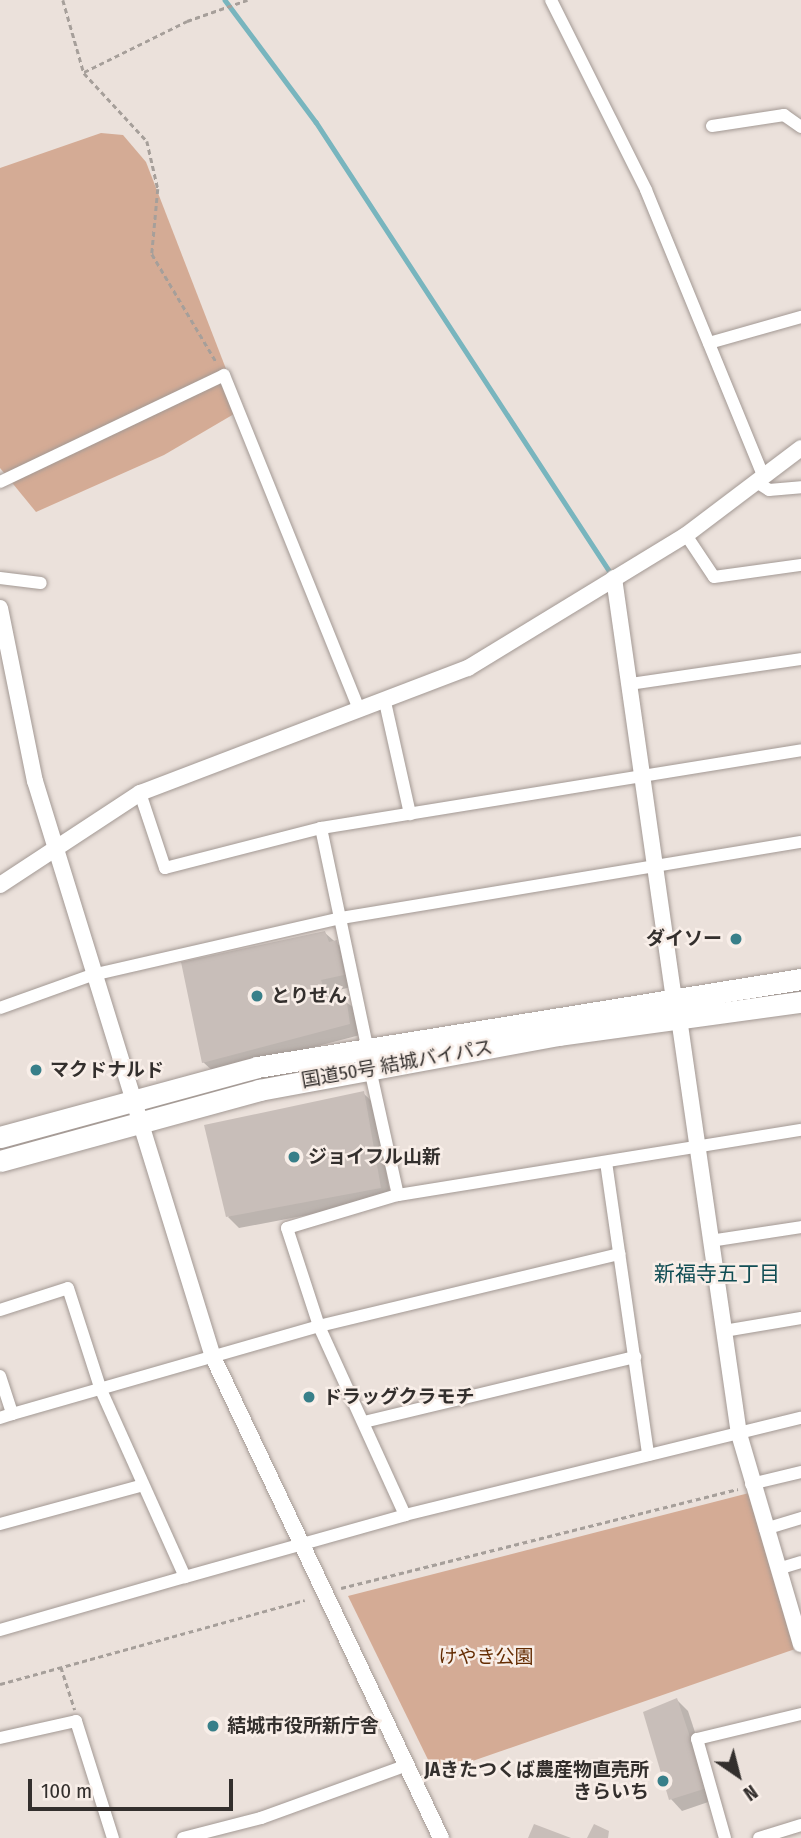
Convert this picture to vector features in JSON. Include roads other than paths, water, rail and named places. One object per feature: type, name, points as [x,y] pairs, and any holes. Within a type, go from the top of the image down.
[{"type":"highway","name":"国道50号 結城バイパス","points":[[0,1138],[132,1110],[370,1069],[676,1008],[801,979]]},
{"type":"highway","name":"国道50号 結城バイパス","points":[[0,1161],[132,1110],[367,1047],[676,1008],[801,1002]]},
{"type":"street","points":[[551,0],[646,190],[709,343],[761,481],[769,490],[801,487]]},
{"type":"street","points":[[712,127],[785,115],[801,127]]},
{"type":"street","points":[[709,343],[801,317]]},
{"type":"street","points":[[0,482],[224,375],[360,711]]},
{"type":"street","points":[[0,885],[140,793],[384,702],[468,667],[686,535],[761,481],[801,447]]},
{"type":"street","points":[[686,535],[714,578],[801,565]]},
{"type":"street","points":[[0,578],[41,583]]},
{"type":"street","points":[[614,578],[748,1486],[765,1529],[801,1644]]},
{"type":"street","points":[[0,608],[20,721],[55,848],[132,1110],[213,1357],[300,1548],[441,1838]]},
{"type":"street","points":[[630,684],[801,659]]},
{"type":"street","points":[[384,702],[410,814]]},
{"type":"street","points":[[140,793],[165,868],[321,828],[801,750]]},
{"type":"street","points":[[321,828],[367,1047]]},
{"type":"street","points":[[0,1008],[92,975],[341,918],[657,863],[801,842]]},
{"type":"street","points":[[370,1069],[398,1195]]},
{"type":"street","points":[[405,1515],[320,1326],[287,1228],[398,1195],[801,1130]]},
{"type":"street","points":[[606,1162],[648,1455]]},
{"type":"street","points":[[710,1241],[801,1227]]},
{"type":"street","points":[[0,1376],[6,1416],[320,1326],[620,1254]]},
{"type":"street","points":[[0,1310],[68,1288],[101,1390],[140,1486],[185,1577]]},
{"type":"street","points":[[724,1331],[801,1318]]},
{"type":"street","points":[[364,1422],[635,1357]]},
{"type":"street","points":[[0,1630],[185,1577],[300,1548],[405,1515],[801,1418]]},
{"type":"street","points":[[748,1486],[801,1472]]},
{"type":"street","points":[[0,1524],[140,1486]]},
{"type":"street","points":[[765,1529],[801,1518]]},
{"type":"street","points":[[778,1569],[801,1562]]},
{"type":"street","points":[[725,1838],[697,1739],[801,1714]]},
{"type":"street","points":[[0,1738],[76,1721],[113,1838]]},
{"type":"street","points":[[183,1838],[261,1818],[405,1766]]},
{"type":"street","points":[[759,1838],[801,1825]]},
{"type":"waterway","points":[[225,0],[316,122],[610,572]]},
{"type":"place","name":"ダイソー","points":[[736,939]]},
{"type":"place","name":"とりせん","points":[[257,996]]},
{"type":"place","name":"マクドナルド","points":[[36,1070]]},
{"type":"place","name":"ジョイフル山新","points":[[294,1157]]},
{"type":"place","name":"ドラッグクラモチ","points":[[309,1397]]},
{"type":"place","name":"結城市役所新庁舎","points":[[213,1726]]},
{"type":"place","name":"JAきたつくば農産物直売所 きらいち","points":[[663,1781]]},
{"type":"district","name":"新福寺五丁目","points":[[717,1274]]},
{"type":"park label","name":"けやき公園","points":[[486,1657]]}]
